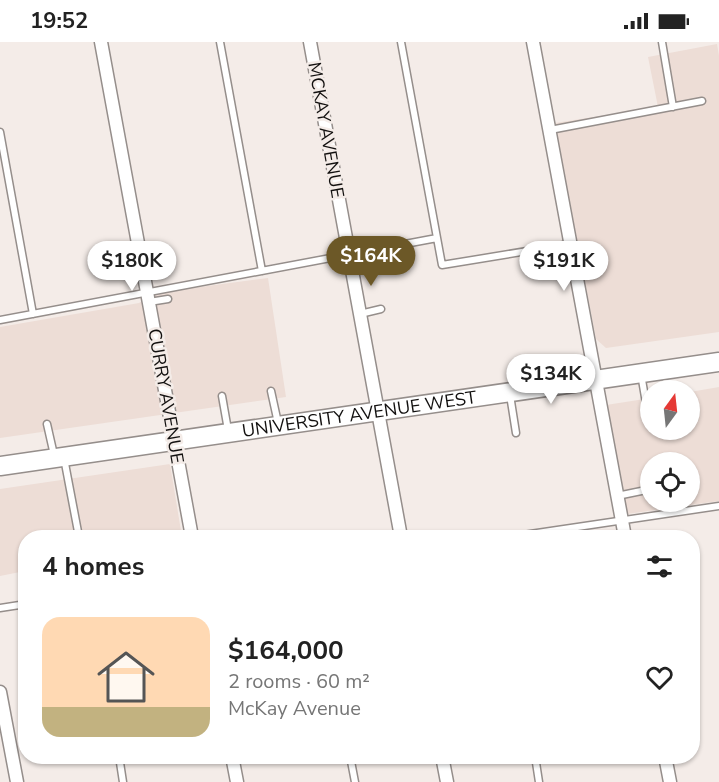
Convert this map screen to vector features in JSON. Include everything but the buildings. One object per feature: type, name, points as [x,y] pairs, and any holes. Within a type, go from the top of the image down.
[{"type":"main road","name":"UNIVERSITY AVENUE WEST","points":[[0,466],[719,362]]},
{"type":"street","name":"CURRY AVENUE","points":[[101,42],[191,530]]},
{"type":"street","name":"MCKAY AVENUE","points":[[310,42],[400,530]]},
{"type":"street","points":[[533,42],[624,530]]},
{"type":"street","points":[[0,692],[17,782]]},
{"type":"street","points":[[234,764],[237,782]]},
{"type":"street","points":[[444,764],[447,782]]},
{"type":"street","points":[[667,764],[670,782]]},
{"type":"lane","points":[[220,42],[262,271]]},
{"type":"lane","points":[[401,42],[442,265],[570,244]]},
{"type":"lane","points":[[662,42],[673,107]]},
{"type":"lane","points":[[549,130],[702,101]]},
{"type":"lane","points":[[0,132],[33,314]]},
{"type":"lane","points":[[0,320],[148,297],[262,271],[437,238]]},
{"type":"lane","points":[[148,297],[168,299]]},
{"type":"lane","points":[[360,314],[381,309]]},
{"type":"lane","points":[[641,374],[642,380]]},
{"type":"lane","points":[[271,391],[278,426]]},
{"type":"lane","points":[[509,393],[516,433]]},
{"type":"lane","points":[[222,396],[229,433]]},
{"type":"lane","points":[[47,424],[59,458],[76,530]]},
{"type":"lane","points":[[617,496],[640,491]]},
{"type":"lane","points":[[556,530],[719,506]]},
{"type":"lane","points":[[0,608],[18,605]]},
{"type":"lane","points":[[120,764],[123,782]]},
{"type":"lane","points":[[352,764],[355,782]]},
{"type":"lane","points":[[536,764],[539,782]]},
{"type":"shaded area","points":[[717,44],[719,56],[719,332],[606,348],[596,339],[555,123],[658,107],[648,57]]},
{"type":"shaded area","points":[[268,278],[286,397],[0,438],[0,327],[139,303],[155,293]]},
{"type":"shaded area","points":[[719,387],[719,501],[700,504],[700,452],[640,452],[641,512],[627,514],[606,405],[640,400],[640,440],[700,440],[700,390]]},
{"type":"shaded area","points":[[170,464],[181,530],[18,530],[18,572],[0,576],[0,489]]}]
